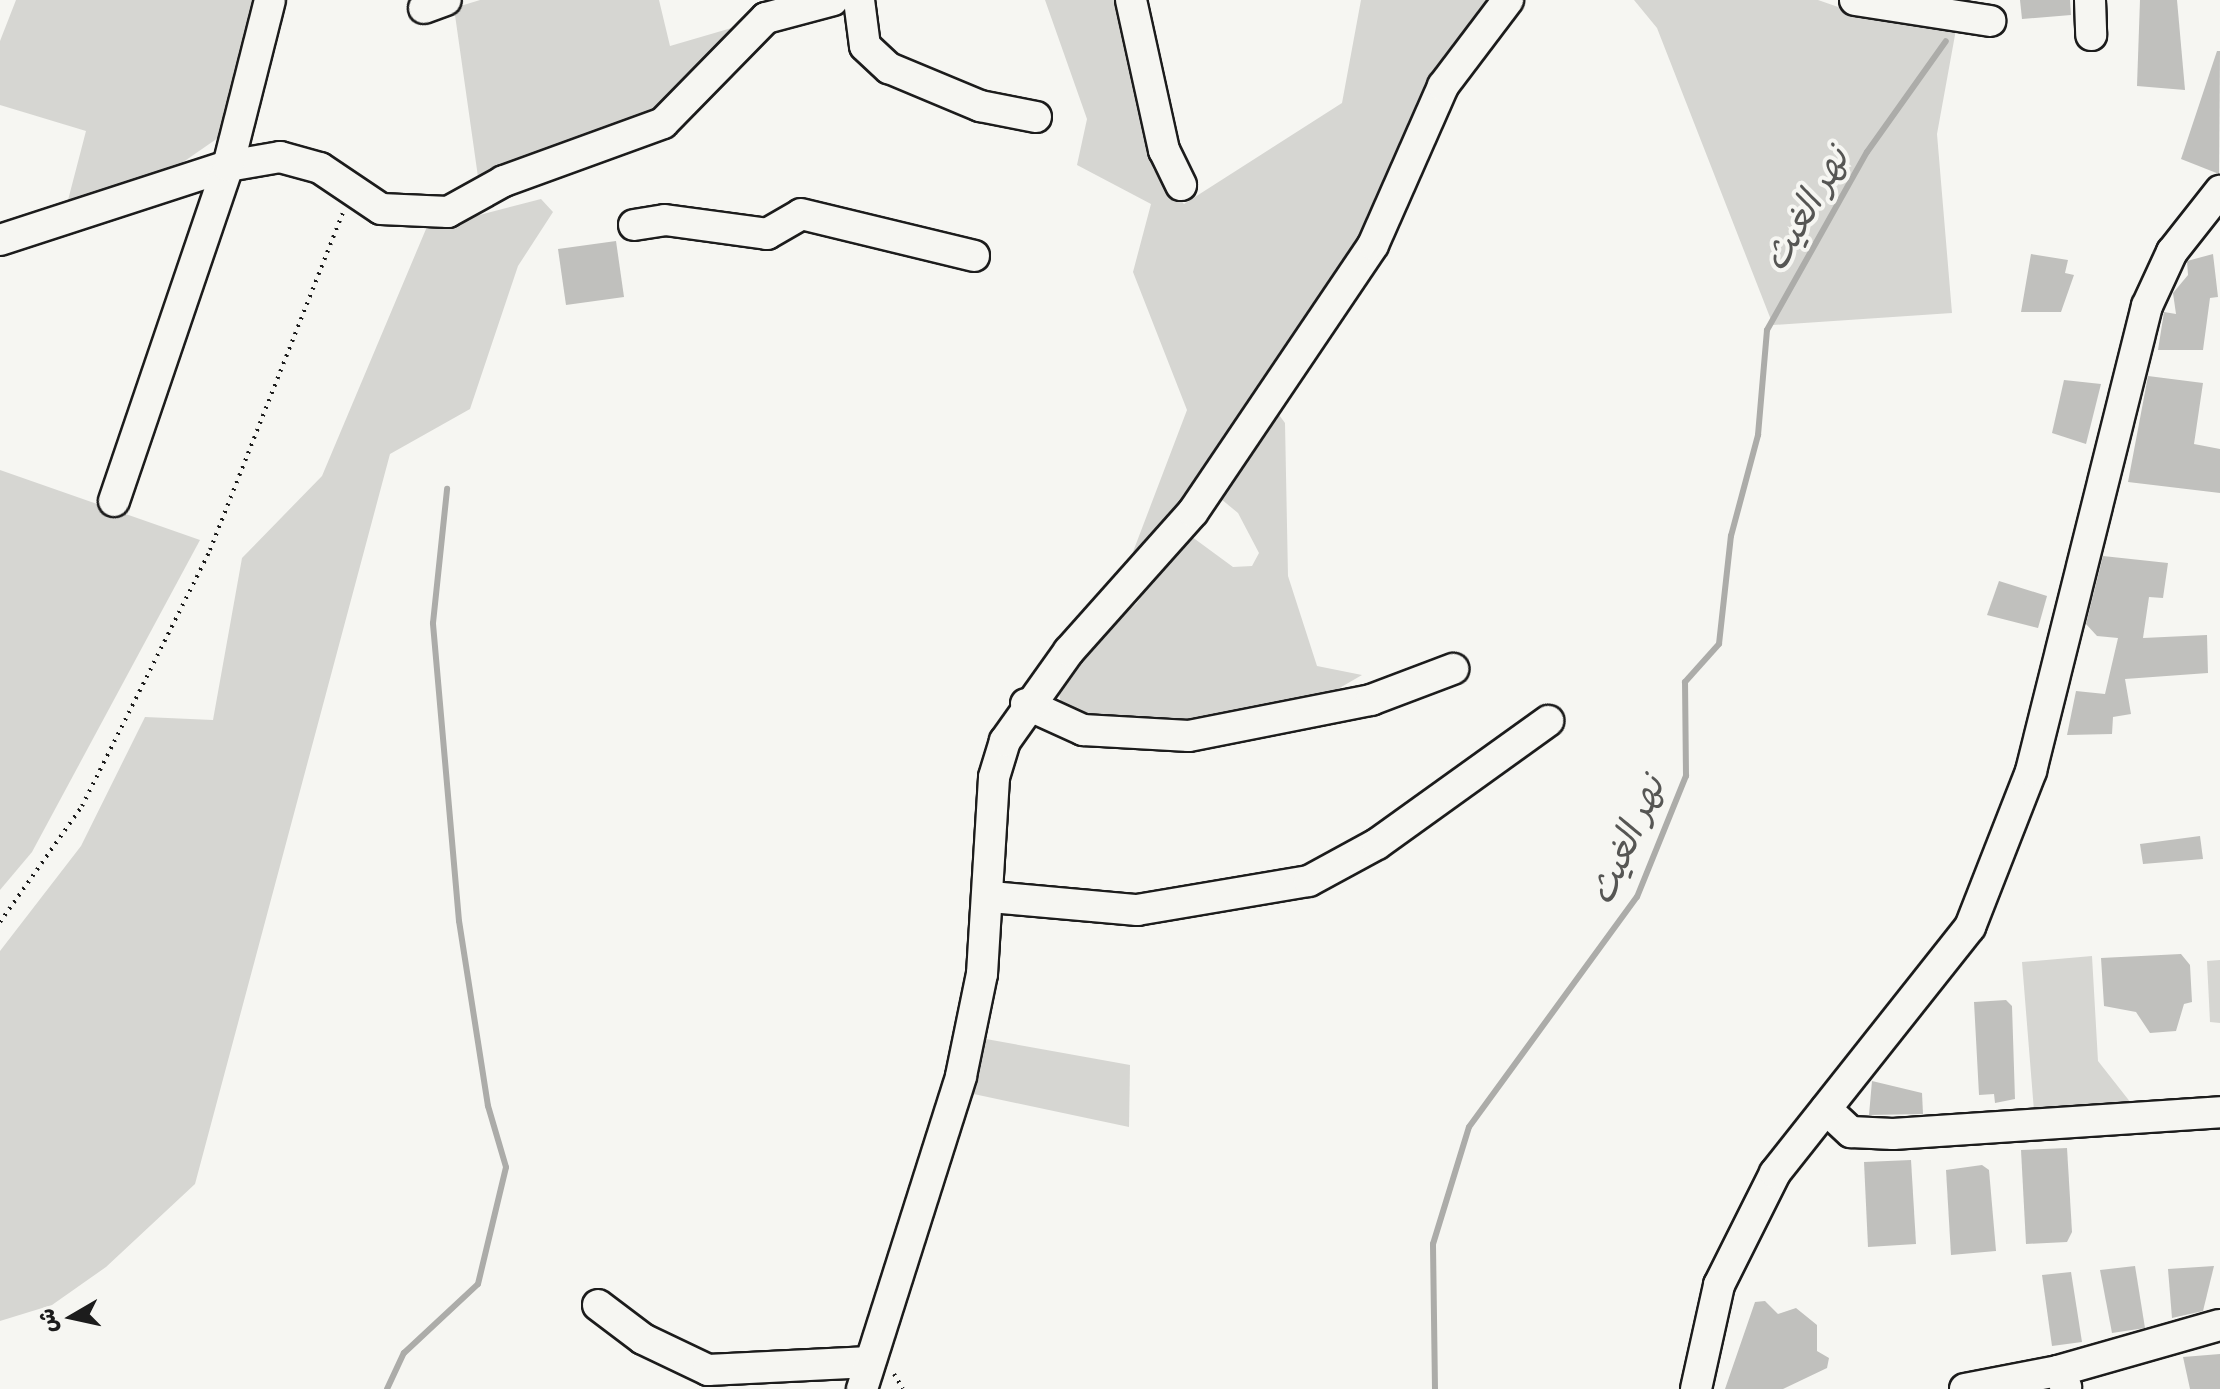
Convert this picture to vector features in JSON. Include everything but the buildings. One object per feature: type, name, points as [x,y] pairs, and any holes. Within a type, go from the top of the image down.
[{"type":"street","points":[[114,501],[228,166],[270,0]]},
{"type":"street","points":[[0,240],[228,166],[297,159],[381,209],[428,216],[636,136],[684,106],[762,9],[833,0]]},
{"type":"street","points":[[859,0],[865,46],[889,68],[980,106],[1036,117]]},
{"type":"street","points":[[1131,0],[1164,150],[1181,185]]},
{"type":"street","points":[[598,1305],[643,1339],[708,1370],[866,1376],[961,1076],[991,897],[994,777],[1026,704],[1193,512],[1373,245],[1443,86],[1508,0]]},
{"type":"street","points":[[1855,0],[1990,21]]},
{"type":"street","points":[[2090,0],[2091,35]]},
{"type":"street","points":[[1696,1389],[1737,1240],[1775,1173],[1970,927],[2031,771],[2147,306],[2172,252],[2220,191]]},
{"type":"street","points":[[634,225],[665,220],[767,234],[801,214],[974,256]]},
{"type":"street","points":[[1026,704],[1083,730],[1189,736],[1371,700],[1453,669]]},
{"type":"street","points":[[991,897],[1137,910],[1309,881],[1377,844],[1548,721]]},
{"type":"street","points":[[1826,1109],[1851,1132],[1893,1134],[2220,1112]]},
{"type":"street","points":[[1965,1389],[2063,1380],[2220,1325]]},
{"type":"path","points":[[0,922],[82,806],[210,550],[350,192]]},
{"type":"shaded area","points":[[16,0],[262,0],[228,131],[176,167],[67,204],[86,131],[0,105],[0,41]]},
{"type":"shaded area","points":[[480,0],[659,0],[670,46],[735,27],[672,106],[478,177],[454,8]]},
{"type":"shaded area","points":[[1045,0],[1121,0],[1153,169],[1184,204],[1342,103],[1361,0],[1487,0],[1438,65],[1340,278],[1249,401],[1171,527],[1128,565],[1187,410],[1133,272],[1151,204],[1077,165],[1087,119]]},
{"type":"shaded area","points":[[1634,0],[1818,0],[1867,17],[1957,24],[1937,134],[1952,313],[1773,325],[1657,28]]},
{"type":"shaded area","points":[[541,199],[553,212],[518,266],[470,409],[390,454],[195,1184],[106,1267],[52,1305],[0,1321],[0,951],[81,846],[145,717],[213,720],[242,558],[322,476],[426,229]]},
{"type":"shaded area","points":[[1274,408],[1285,423],[1288,576],[1317,666],[1362,675],[1324,697],[1190,724],[1062,710],[1059,693],[1096,641],[1137,603],[1184,531],[1233,567],[1252,566],[1259,553],[1238,513],[1215,494]]},
{"type":"shaded area","points":[[0,470],[200,540],[32,852],[0,890]]},
{"type":"shaded area","points":[[2092,956],[2098,1061],[2131,1103],[2034,1111],[2022,962]]},
{"type":"shaded area","points":[[2220,960],[2220,1023],[2210,1022],[2207,961]]},
{"type":"shaded area","points":[[986,1039],[1130,1065],[1129,1127],[969,1093]]},
{"type":"waterway","name":"نهر الغيث","points":[[1435,1389],[1433,1244],[1469,1127],[1637,897],[1686,776],[1685,682],[1719,644],[1731,536],[1758,435],[1767,330],[1867,152],[1946,41]]},
{"type":"waterway","points":[[387,1389],[404,1353],[478,1284],[506,1167],[488,1106],[459,921],[433,623],[447,489]]}]
